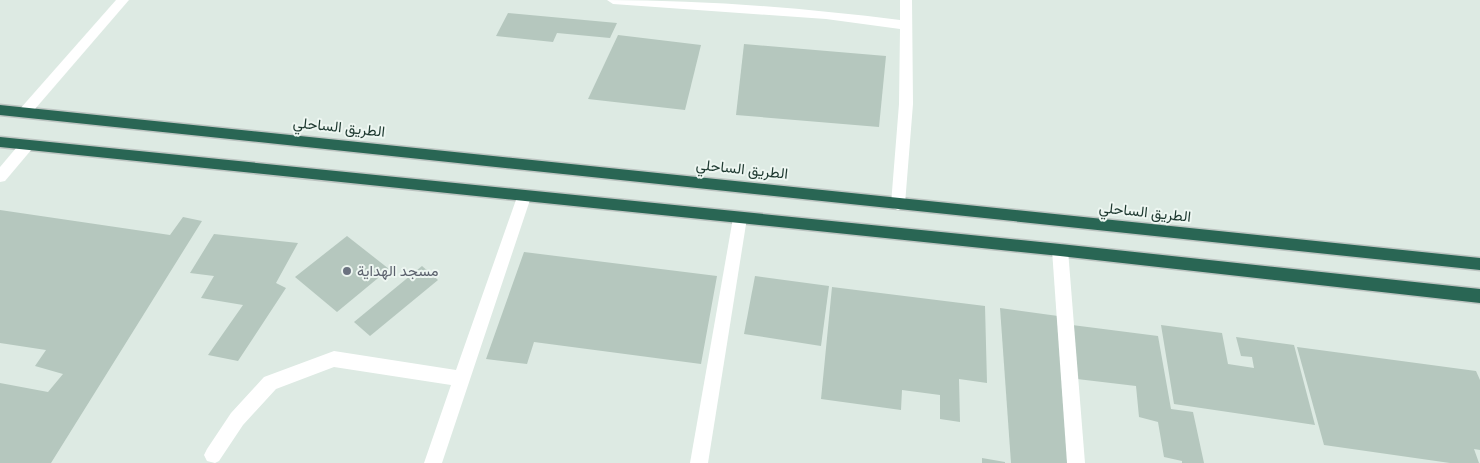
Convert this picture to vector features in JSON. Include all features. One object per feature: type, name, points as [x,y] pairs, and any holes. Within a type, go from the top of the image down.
[{"type":"highway","name":"الطريق الساحلي","points":[[0,110],[1480,264]]},
{"type":"highway","points":[[0,142],[524,197],[1060,250],[1480,296]]},
{"type":"street","points":[[24,113],[123,0]]},
{"type":"street","points":[[612,0],[826,15],[904,25]]},
{"type":"street","points":[[898,204],[906,104],[904,25],[906,0]]},
{"type":"street","points":[[0,177],[27,146]]},
{"type":"street","points":[[433,463],[524,197]]},
{"type":"street","points":[[699,463],[740,218]]},
{"type":"street","points":[[1060,250],[1076,463]]},
{"type":"street","points":[[213,455],[237,419],[270,383],[334,359],[462,379]]},
{"type":"building","points":[[508,13],[617,23],[610,38],[557,33],[553,42],[496,36]]},
{"type":"building","points":[[618,35],[701,45],[685,110],[588,99]]},
{"type":"building","points":[[744,44],[886,56],[879,127],[736,115]]},
{"type":"building","points":[[0,210],[170,235],[183,217],[202,221],[51,463],[0,463],[0,383],[48,392],[63,374],[35,366],[46,350],[0,343]]},
{"type":"building","points":[[214,234],[298,243],[276,283],[286,288],[238,361],[208,355],[243,305],[201,298],[214,276],[190,273]]},
{"type":"building","points":[[347,236],[389,269],[337,312],[295,277]]},
{"type":"building","points":[[524,252],[717,276],[701,364],[534,342],[527,364],[486,359]]},
{"type":"building","points":[[422,266],[438,280],[370,336],[354,322]]},
{"type":"building","points":[[755,276],[829,286],[821,346],[744,334]]},
{"type":"building","points":[[832,287],[985,306],[987,383],[959,379],[960,422],[940,419],[940,395],[902,390],[901,410],[821,399]]},
{"type":"building","points":[[1000,308],[1058,316],[1070,463],[1011,463]]},
{"type":"building","points":[[1072,325],[1158,336],[1171,409],[1193,412],[1204,463],[1182,463],[1182,461],[1164,457],[1158,422],[1139,417],[1136,386],[1077,379]]},
{"type":"building","points":[[1161,325],[1222,333],[1228,364],[1254,368],[1252,357],[1241,356],[1236,337],[1294,345],[1315,425],[1174,404]]},
{"type":"building","points":[[1297,347],[1476,371],[1480,380],[1480,450],[1474,449],[1479,463],[1450,463],[1324,445]]},
{"type":"building","points":[[982,458],[1005,462],[1005,463],[982,463]]},
{"type":"place","name":"مسجد الهداية","points":[[347,271]]}]
